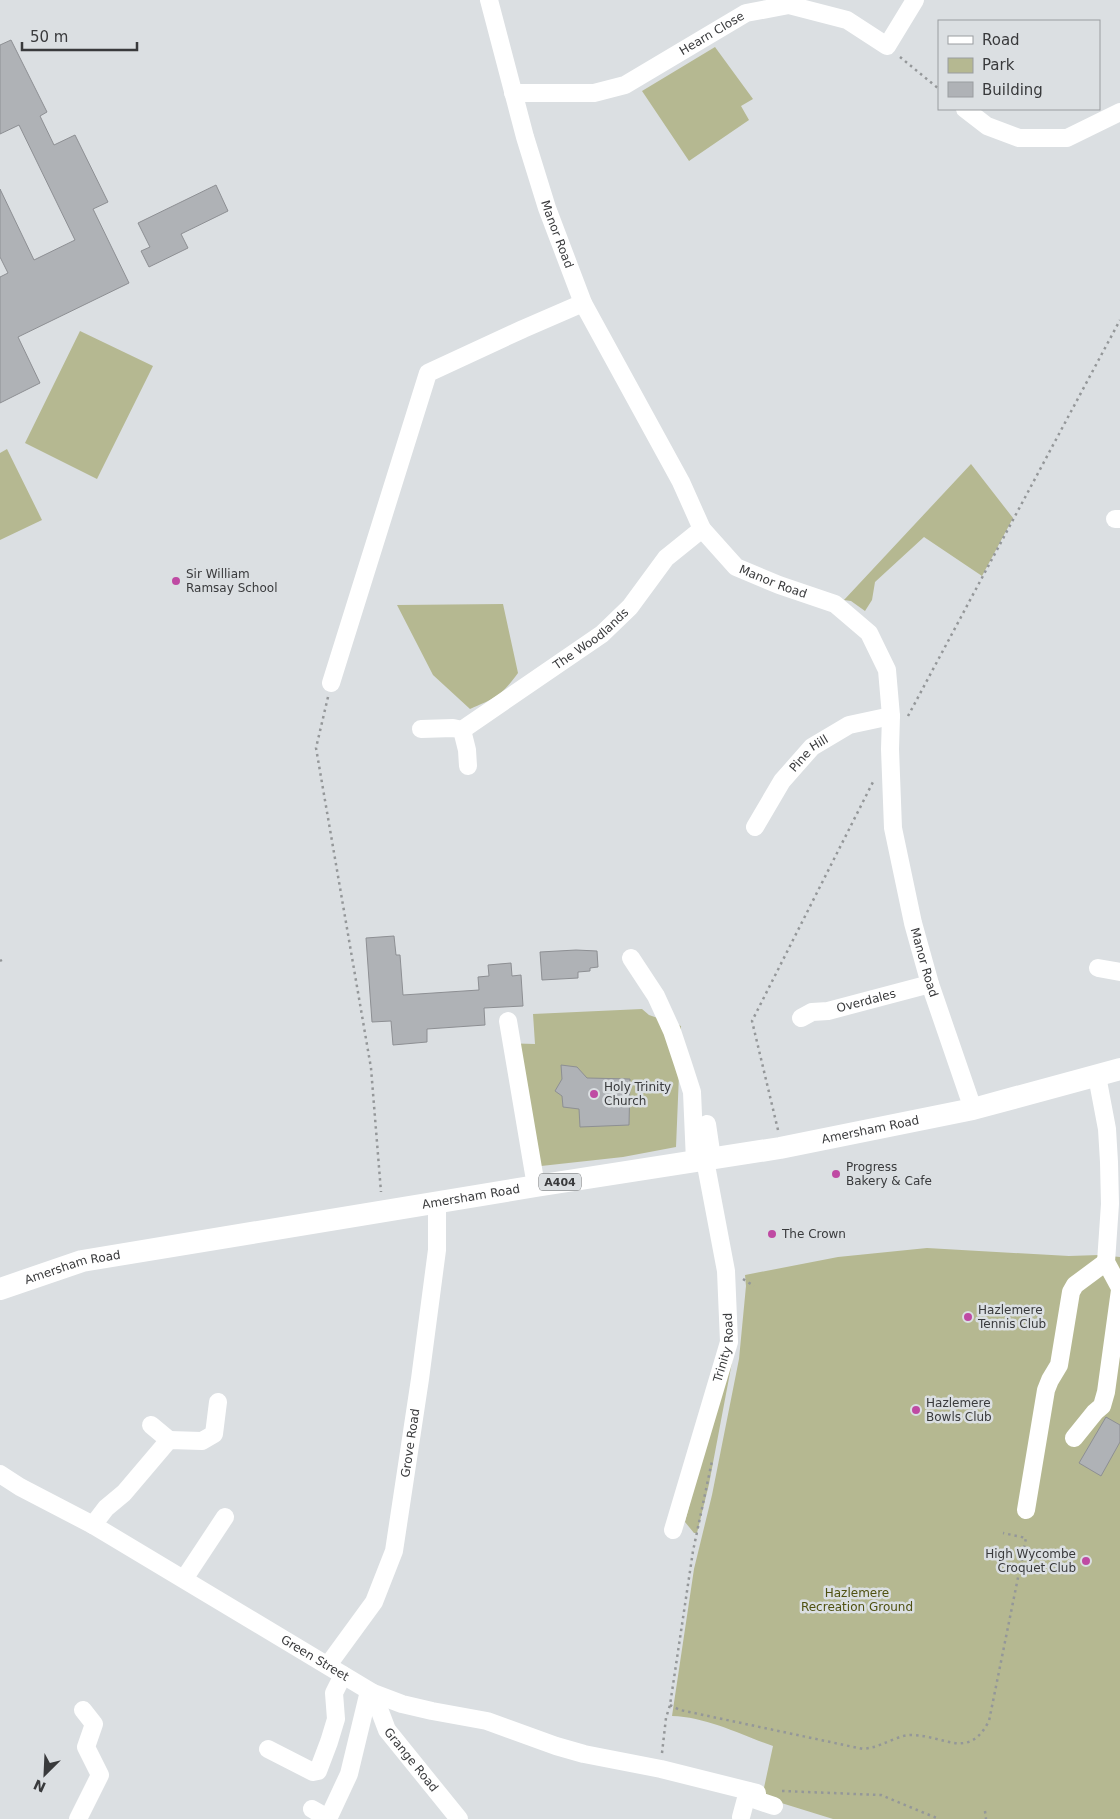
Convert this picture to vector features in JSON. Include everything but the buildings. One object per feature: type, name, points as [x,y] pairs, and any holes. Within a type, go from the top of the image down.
[{"type":"main road","name":"Amersham Road","points":[[0,1289],[82,1261],[437,1202],[780,1148],[973,1109],[1120,1069]]},
{"type":"street","name":"Manor Road","points":[[489,0],[513,93],[547,208],[583,303],[681,482],[702,528],[736,567],[779,585],[835,604],[869,633],[887,670],[897,719],[890,749],[893,828],[913,923],[930,984],[973,1109]]},
{"type":"street","points":[[887,46],[916,0]]},
{"type":"street","name":"Hearn Close","points":[[513,93],[594,93],[625,85],[746,13],[789,5],[847,20],[887,46]]},
{"type":"street","points":[[966,110],[987,126],[1019,138],[1067,138],[1120,112]]},
{"type":"street","points":[[331,683],[428,373],[583,303]]},
{"type":"street","name":"The Woodlands","points":[[462,730],[602,634],[630,607],[666,558],[702,528]]},
{"type":"street","name":"Pine Hill","points":[[755,827],[782,781],[812,747],[849,725],[897,719]]},
{"type":"street","points":[[421,729],[453,728],[462,730],[467,750],[468,766]]},
{"type":"street","points":[[631,958],[656,996],[668,1022],[692,1092],[704,1160]]},
{"type":"street","points":[[1098,968],[1120,972]]},
{"type":"street","name":"Overdales","points":[[801,1018],[812,1012],[828,1011],[930,984]]},
{"type":"street","points":[[508,1021],[536,1186]]},
{"type":"street","points":[[1074,1438],[1094,1412],[1102,1406],[1106,1392],[1120,1289],[1106,1262],[1110,1204],[1107,1129],[1097,1076]]},
{"type":"street","points":[[704,1160],[707,1124]]},
{"type":"street","name":"Trinity Road","points":[[673,1530],[728,1342],[726,1271],[704,1160]]},
{"type":"street","name":"Grove Road","points":[[328,1665],[374,1602],[394,1552],[437,1250],[437,1202]]},
{"type":"street","points":[[1026,1510],[1046,1390],[1059,1365],[1071,1292],[1075,1285],[1106,1262]]},
{"type":"street","points":[[151,1425],[169,1440],[202,1441],[214,1434],[218,1402]]},
{"type":"street","points":[[93,1525],[106,1508],[124,1493],[169,1440]]},
{"type":"street","name":"Green Street","points":[[0,1474],[20,1487],[93,1525],[371,1692],[402,1704],[487,1721],[584,1754],[661,1769],[753,1792]]},
{"type":"street","points":[[184,1579],[225,1516]]},
{"type":"street","points":[[268,1749],[308,1770],[318,1771],[336,1719],[334,1692],[343,1675]]},
{"type":"street","points":[[312,1809],[328,1819],[349,1774],[371,1692]]},
{"type":"street","name":"Grange Road","points":[[371,1692],[387,1730],[459,1819]]},
{"type":"street","points":[[78,1819],[100,1775],[86,1747],[94,1724],[83,1710]]},
{"type":"street","points":[[753,1792],[756,1800],[774,1806]]},
{"type":"street","points":[[741,1816],[753,1792]]},
{"type":"path","points":[[887,46],[938,87]]},
{"type":"path","points":[[897,719],[1120,320]]},
{"type":"path","points":[[331,683],[316,748],[372,1068],[383,1211]]},
{"type":"path","points":[[780,1148],[752,1021],[877,775]]},
{"type":"path","points":[[742,1284],[739,1277],[754,1286]]},
{"type":"path","points":[[661,1769],[666,1718],[670,1705],[693,1551],[714,1454]]},
{"type":"path","points":[[670,1705],[680,1710],[863,1749],[880,1745],[902,1736],[912,1735],[964,1744],[975,1739],[983,1733],[989,1721],[1026,1538],[1003,1533]]},
{"type":"path","points":[[753,1792],[784,1791],[882,1795],[939,1819]]},
{"type":"path","points":[[985,1810],[986,1819]]},
{"type":"green space","points":[[715,47],[753,99],[741,106],[749,120],[689,161],[642,91]]},
{"type":"green space","points":[[80,331],[153,366],[97,479],[25,443]]},
{"type":"green space","points":[[7,449],[42,520],[0,540],[0,453]]},
{"type":"green space","points":[[971,464],[1013,518],[982,576],[924,537],[875,582],[872,600],[865,611],[851,601],[844,600]]},
{"type":"green space","points":[[503,604],[518,673],[497,696],[470,709],[433,675],[397,605]]},
{"type":"green space","points":[[642,1009],[649,1015],[681,1026],[676,1147],[623,1157],[532,1167],[504,1043],[535,1044],[533,1014]]},
{"type":"green space","name":"Hazlemere Recreation Ground","points":[[927,1248],[1120,1257],[1120,1819],[833,1819],[762,1797],[773,1746],[711,1723],[672,1716],[694,1569],[712,1495],[739,1359],[746,1286],[745,1275],[838,1257]]},
{"type":"green space","points":[[736,1341],[709,1484],[697,1533],[694,1533],[685,1522],[716,1401]]},
{"type":"place","name":"Sir William Ramsay School","points":[[176,581]]},
{"type":"place","name":"Holy Trinity Church","points":[[594,1094]]},
{"type":"place","name":"Progress Bakery & Cafe","points":[[836,1174]]},
{"type":"place","name":"The Crown","points":[[772,1234]]},
{"type":"place","name":"Hazlemere Tennis Club","points":[[968,1317]]},
{"type":"place","name":"Hazlemere Bowls Club","points":[[916,1410]]},
{"type":"place","name":"High Wycombe Croquet Club","points":[[1086,1561]]}]
